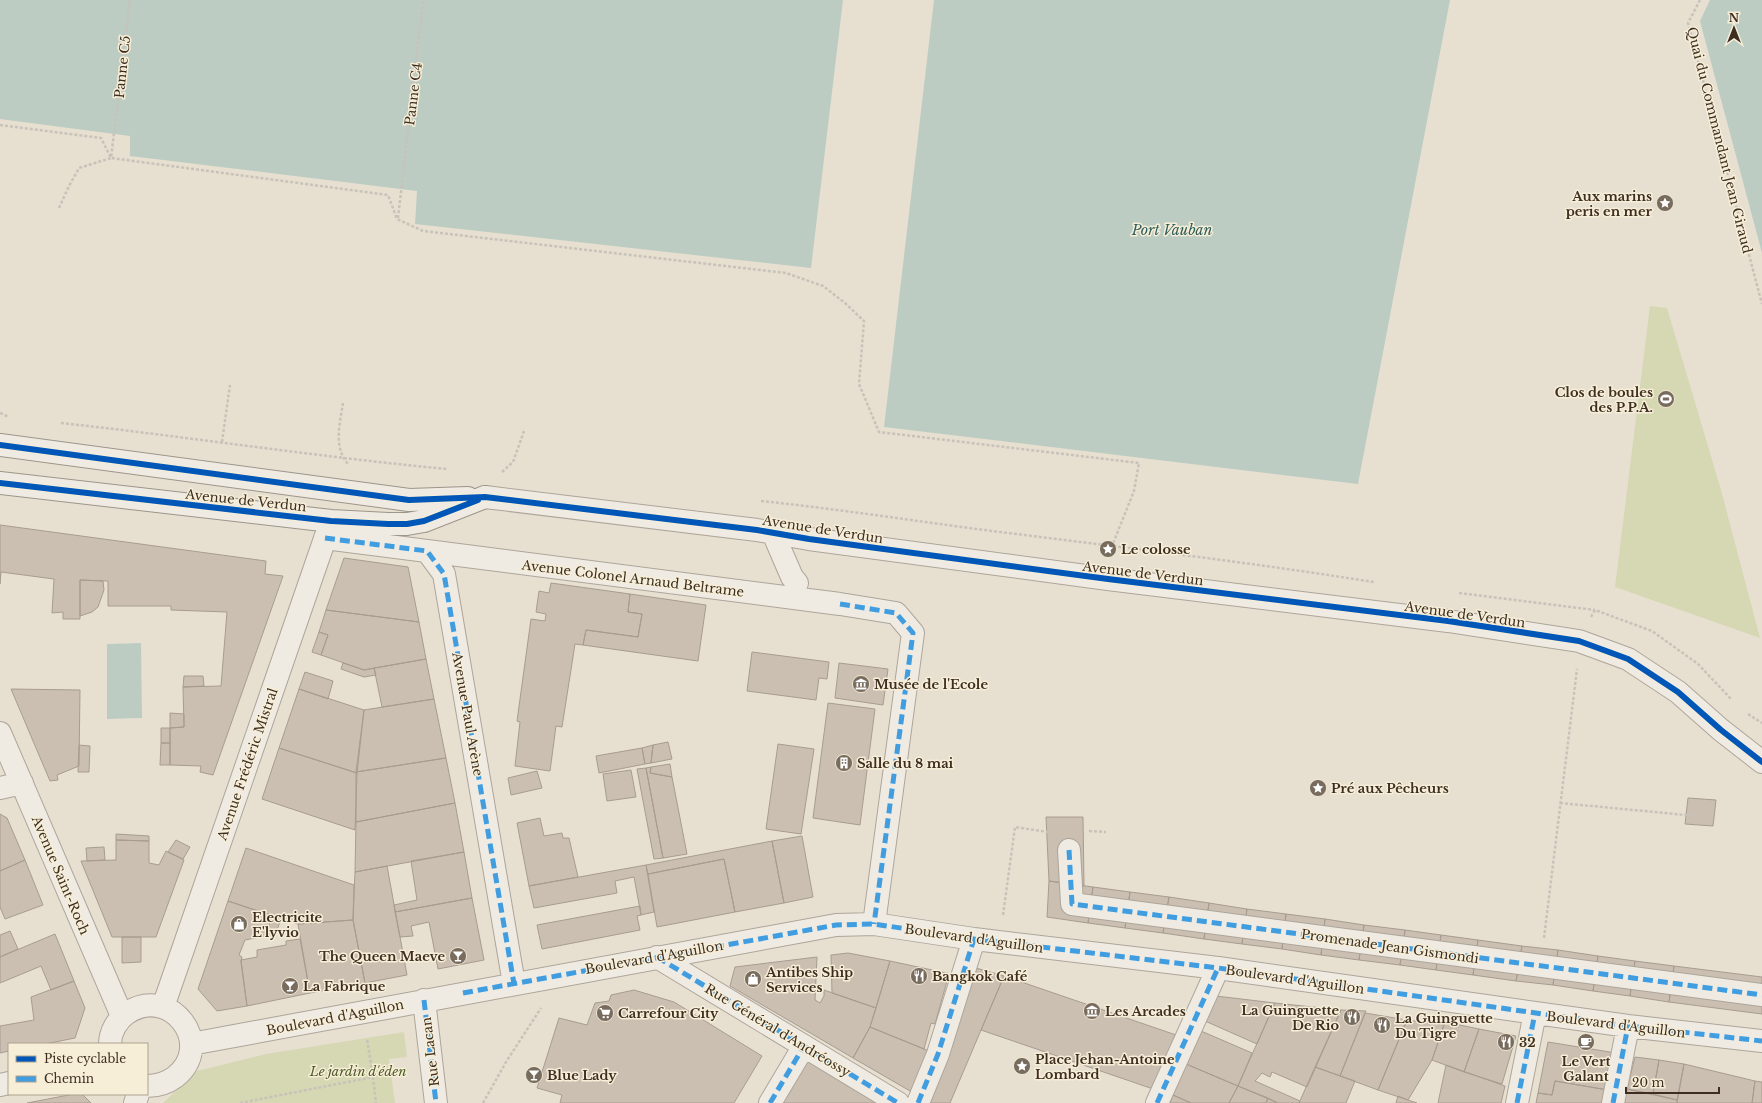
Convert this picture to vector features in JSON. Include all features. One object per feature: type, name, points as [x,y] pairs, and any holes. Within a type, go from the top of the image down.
[{"type":"street","name":"Avenue de Verdun","points":[[0,444],[410,500],[491,498],[757,530],[809,540],[1448,621],[1579,641],[1628,659],[1678,692],[1721,730],[1762,762]]},
{"type":"street","name":"Avenue de Verdun","points":[[0,483],[328,529],[388,524],[407,524],[424,521],[491,498]]},
{"type":"street","points":[[328,529],[427,551]]},
{"type":"street","name":"Avenue Frédéric Mistral","points":[[163,1007],[328,529]]},
{"type":"street","points":[[773,533],[792,577],[797,583]]},
{"type":"street","name":"Avenue Colonel Arnaud Beltrame","points":[[427,551],[840,604],[896,613],[913,633],[874,924]]},
{"type":"street","name":"Avenue Paul Arène","points":[[427,551],[444,574],[514,984]]},
{"type":"street","name":"Avenue Saint-Roch","points":[[0,733],[122,1016]]},
{"type":"street","points":[[0,788],[22,783]]},
{"type":"street","name":"Promenade Jean Gismondi","points":[[1069,850],[1072,904],[1762,995]]},
{"type":"street","name":"Boulevard d'Aguillon","points":[[191,1044],[836,924],[874,924],[974,939],[1218,968],[1628,1026],[1762,1041]]},
{"type":"street","points":[[918,1103],[938,1054],[974,939]]},
{"type":"street","name":"Rue Général d'Andréossy","points":[[657,957],[898,1103]]},
{"type":"street","points":[[1157,1103],[1218,968]]},
{"type":"street","name":"Rue Lacan","points":[[424,1000],[436,1103]]},
{"type":"street","points":[[110,1043],[114,1028],[122,1016],[135,1008],[149,1005],[163,1007],[172,1010],[183,1020],[189,1033],[191,1044],[189,1058],[183,1070],[170,1081],[156,1086],[148,1086]]},
{"type":"street","points":[[1517,1103],[1535,1013]]},
{"type":"street","points":[[1613,1103],[1628,1026]]},
{"type":"street","points":[[770,1103],[804,1046]]},
{"type":"path","points":[[0,125],[101,138],[112,158]]},
{"type":"path","points":[[59,208],[79,168],[112,158],[388,195],[397,219],[423,231],[786,273],[823,286],[864,321],[859,384],[879,432],[1139,463],[1134,491],[1112,546]]},
{"type":"path","points":[[222,442],[230,385]]},
{"type":"path","points":[[343,403],[338,439],[343,459],[350,467]]},
{"type":"path","points":[[491,498],[499,474],[513,462],[524,431]]},
{"type":"path","points":[[1543,941],[1579,641]]},
{"type":"path","points":[[1560,803],[1686,815],[1700,814]]},
{"type":"path","points":[[999,942],[1015,827],[1053,832]]},
{"type":"path","points":[[483,1103],[535,1015],[569,973]]},
{"type":"path","points":[[367,1038],[376,1103]]},
{"type":"path","points":[[240,1103],[373,1077]]},
{"type":"green space","name":"Clos de boules des P.P.A.","points":[[1650,306],[1667,308],[1721,490],[1760,638],[1615,587]]},
{"type":"green space","name":"Le jardin d'éden","points":[[404,1032],[407,1057],[389,1059],[395,1103],[163,1103],[197,1071],[266,1054]]},
{"type":"water","points":[[0,0],[843,0],[811,268],[415,224],[417,191],[130,156],[130,136],[0,119]]},
{"type":"water","name":"Port Vauban","points":[[934,0],[1450,0],[1358,484],[884,427]]},
{"type":"water","points":[[1710,0],[1762,0],[1762,253],[1700,21]]},
{"type":"water","points":[[141,643],[142,718],[107,719],[107,644]]},
{"type":"building","points":[[0,525],[266,561],[265,574],[283,576],[213,775],[200,772],[201,766],[170,765],[170,728],[184,727],[183,687],[221,686],[227,612],[171,610],[171,606],[108,606],[108,581],[80,580],[80,619],[63,619],[63,612],[52,613],[54,579],[1,572],[0,584]]},
{"type":"building","points":[[344,558],[408,567],[419,622],[326,610]]},
{"type":"building","points":[[80,580],[103,581],[104,590],[98,607],[92,612],[80,616]]},
{"type":"building","points":[[551,583],[630,594],[628,612],[642,614],[638,637],[586,630],[583,645],[575,644],[562,727],[556,726],[550,771],[515,766],[520,722],[517,721],[531,619],[545,621],[546,614],[536,612],[539,591],[549,593]]},
{"type":"building","points":[[630,594],[706,605],[698,661],[583,645],[586,630],[638,637],[642,614],[628,612]]},
{"type":"building","points":[[326,610],[419,622],[426,659],[364,670],[321,655],[328,635],[319,632]]},
{"type":"building","points":[[319,632],[328,635],[321,655],[312,652]]},
{"type":"building","points":[[752,652],[829,662],[827,679],[819,678],[816,700],[747,691]]},
{"type":"building","points":[[426,659],[434,699],[382,707],[374,668]]},
{"type":"building","points":[[343,663],[364,670],[374,668],[376,675],[364,677],[341,669]]},
{"type":"building","name":"Musée de l'Ecole","points":[[839,663],[888,669],[883,705],[835,698]]},
{"type":"building","points":[[305,672],[333,681],[328,699],[299,689]]},
{"type":"building","points":[[184,676],[203,676],[204,686],[183,687]]},
{"type":"building","points":[[11,689],[80,690],[79,766],[57,775],[58,780],[50,781]]},
{"type":"building","points":[[299,689],[364,710],[357,773],[279,748]]},
{"type":"building","points":[[434,699],[446,758],[356,772],[364,710]]},
{"type":"building","name":"Salle du 8 mai","points":[[828,703],[875,709],[860,825],[813,818]]},
{"type":"building","points":[[170,713],[184,714],[184,727],[170,728]]},
{"type":"building","points":[[161,728],[170,728],[170,743],[161,743]]},
{"type":"building","points":[[668,742],[672,759],[651,763],[653,745]]},
{"type":"building","points":[[161,743],[170,743],[170,765],[160,765]]},
{"type":"building","points":[[778,744],[814,749],[801,834],[766,829]]},
{"type":"building","points":[[79,745],[90,746],[89,772],[78,772]]},
{"type":"building","points":[[653,745],[651,763],[645,764],[642,748]]},
{"type":"building","points":[[279,748],[357,773],[355,830],[262,799]]},
{"type":"building","points":[[642,748],[645,764],[599,773],[596,756]]},
{"type":"building","points":[[446,758],[455,803],[356,822],[356,772]]},
{"type":"building","points":[[670,764],[672,777],[650,773],[651,767]]},
{"type":"building","points":[[651,767],[650,773],[672,777],[687,854],[663,858],[646,768]]},
{"type":"building","points":[[646,768],[663,858],[654,859],[637,769]]},
{"type":"building","points":[[631,770],[636,797],[607,801],[603,774]]},
{"type":"building","points":[[537,771],[542,788],[511,795],[508,778]]},
{"type":"building","points":[[1688,798],[1716,800],[1713,826],[1685,824]]},
{"type":"building","points":[[455,803],[464,852],[355,872],[356,822]]},
{"type":"building","points":[[0,814],[7,818],[25,860],[0,871]]},
{"type":"building","points":[[1046,817],[1083,817],[1084,886],[1049,881]]},
{"type":"building","points":[[540,818],[544,836],[562,833],[563,838],[569,838],[578,877],[529,886],[517,823]]},
{"type":"building","points":[[116,834],[149,836],[149,841],[116,840]]},
{"type":"building","points":[[802,836],[813,897],[784,903],[772,841]]},
{"type":"building","points":[[116,840],[149,841],[149,863],[159,865],[166,851],[184,860],[156,937],[112,937],[81,861],[116,860]]},
{"type":"building","points":[[176,840],[190,847],[183,859],[168,852]]},
{"type":"building","points":[[772,841],[784,903],[735,912],[724,859],[648,874],[646,865]]},
{"type":"building","points":[[104,847],[105,860],[87,861],[86,848]]},
{"type":"building","points":[[246,848],[354,885],[353,920],[298,924],[228,901]]},
{"type":"building","points":[[464,852],[472,898],[395,912],[394,905],[417,900],[411,861]]},
{"type":"building","points":[[724,859],[735,912],[657,927],[648,874]]},
{"type":"building","points":[[25,860],[43,905],[5,919],[0,907],[0,871]]},
{"type":"building","points":[[646,865],[654,912],[641,915],[634,877],[615,881],[617,893],[534,908],[529,886]]},
{"type":"building","points":[[387,866],[407,975],[365,983],[353,920],[355,872]]},
{"type":"building","points":[[1049,881],[1093,887],[1088,923],[1047,917]]},
{"type":"building","points":[[1093,887],[1130,892],[1125,928],[1088,923]]},
{"type":"building","points":[[1130,892],[1169,897],[1163,933],[1125,928]]},
{"type":"building","points":[[1169,897],[1209,903],[1204,939],[1163,933]]},
{"type":"building","points":[[472,898],[484,960],[438,969],[429,922],[411,926],[413,936],[400,937],[395,912]]},
{"type":"building","points":[[228,901],[272,916],[266,936],[245,940],[239,955],[242,957],[241,962],[247,1006],[217,1011],[198,989]]},
{"type":"building","points":[[1209,903],[1247,909],[1242,944],[1204,939]]},
{"type":"building","points":[[640,906],[641,915],[637,916],[640,930],[542,949],[537,925]]},
{"type":"building","points":[[1247,909],[1286,914],[1282,949],[1242,944]]},
{"type":"building","points":[[1286,914],[1325,919],[1321,955],[1282,949]]},
{"type":"building","points":[[272,916],[281,918],[276,934],[266,936]]},
{"type":"building","points":[[1325,919],[1364,925],[1359,960],[1321,955]]},
{"type":"building","points":[[353,920],[365,983],[310,993],[298,924]]},
{"type":"building","points":[[1364,925],[1405,930],[1400,965],[1359,960]]},
{"type":"building","points":[[1405,930],[1441,935],[1436,970],[1400,965]]},
{"type":"building","points":[[10,931],[18,949],[0,957],[0,935]]},
{"type":"building","points":[[55,934],[74,981],[51,990],[41,966],[0,983],[0,957]]},
{"type":"building","points":[[1441,935],[1478,940],[1473,975],[1436,970]]},
{"type":"building","points":[[122,937],[141,937],[141,962],[122,963]]},
{"type":"building","points":[[300,939],[310,993],[247,1006],[241,960],[257,957],[257,950],[286,945],[286,941]]},
{"type":"building","points":[[1478,940],[1522,946],[1516,981],[1473,975]]},
{"type":"building","points":[[1522,946],[1558,950],[1553,985],[1516,981]]},
{"type":"building","points":[[1558,950],[1598,956],[1593,991],[1553,985]]},
{"type":"building","points":[[848,953],[890,961],[876,1008],[832,993],[831,955]]},
{"type":"building","points":[[1598,956],[1635,961],[1630,996],[1593,991]]},
{"type":"building","points":[[817,957],[815,1000],[820,1003],[824,996],[824,990],[876,1008],[870,1027],[853,1058],[730,986],[735,967]]},
{"type":"building","points":[[890,961],[951,974],[949,983],[947,981],[935,1024],[931,1023],[924,1049],[870,1027]]},
{"type":"building","points":[[1635,961],[1674,966],[1669,1002],[1630,996]]},
{"type":"building","points":[[1674,966],[1762,977],[1762,1014],[1669,1002]]},
{"type":"building","points":[[976,968],[1004,976],[950,1103],[931,1103],[923,1098]]},
{"type":"building","points":[[1004,976],[1179,1036],[1156,1090],[981,1030]]},
{"type":"building","points":[[74,981],[85,1008],[75,1038],[50,1043],[8,1043],[8,1051],[0,1053],[0,1026],[34,1020],[31,997]]},
{"type":"building","points":[[634,990],[674,1002],[762,1056],[734,1103],[560,1103],[562,1095],[537,1088],[559,1018],[587,1025],[595,1003],[609,1001],[611,995]]},
{"type":"building","points":[[1216,996],[1275,1003],[1257,1044],[1205,1021]]},
{"type":"building","points":[[1275,1003],[1341,1010],[1307,1087],[1272,1072],[1270,1077],[1262,1073],[1255,1081],[1300,1101],[1299,1103],[1278,1103],[1238,1086]]},
{"type":"building","points":[[1341,1010],[1366,1011],[1340,1076],[1315,1067]]},
{"type":"building","points":[[1365,1013],[1407,1020],[1378,1090],[1340,1076]]},
{"type":"building","points":[[1407,1020],[1444,1025],[1432,1060],[1408,1100],[1378,1090]]},
{"type":"building","points":[[1445,1022],[1479,1029],[1464,1072],[1432,1060]]},
{"type":"building","points":[[870,1027],[934,1053],[917,1095],[853,1058]]},
{"type":"building","points":[[1479,1029],[1516,1036],[1502,1084],[1464,1072]]},
{"type":"building","points":[[1201,1031],[1252,1053],[1238,1086],[1186,1064]]},
{"type":"building","points":[[1548,1042],[1616,1053],[1608,1090],[1555,1081],[1552,1095],[1538,1093]]},
{"type":"building","points":[[806,1057],[882,1103],[777,1103]]},
{"type":"building","points":[[1635,1057],[1659,1060],[1653,1094],[1627,1089]]},
{"type":"building","points":[[1659,1060],[1684,1064],[1677,1100],[1653,1094]]},
{"type":"building","points":[[1186,1064],[1238,1086],[1229,1103],[1191,1103],[1173,1095]]},
{"type":"building","points":[[1684,1064],[1755,1081],[1752,1103],[1677,1103]]},
{"type":"building","points":[[1446,1065],[1505,1086],[1501,1103],[1438,1103]]},
{"type":"building","points":[[1315,1067],[1355,1081],[1346,1103],[1299,1103]]},
{"type":"building","points":[[1555,1081],[1608,1090],[1605,1103],[1536,1103],[1538,1093],[1552,1095]]},
{"type":"building","points":[[1755,1081],[1762,1082],[1762,1103],[1752,1103]]},
{"type":"building","points":[[1238,1086],[1268,1098],[1266,1103],[1229,1103]]},
{"type":"building","points":[[1627,1089],[1677,1100],[1677,1103],[1624,1103]]},
{"type":"building","points":[[69,1095],[83,1095],[91,1103],[27,1103]]},
{"type":"building","points":[[1173,1095],[1191,1103],[1170,1103]]},
{"type":"building","points":[[1398,1096],[1408,1100],[1417,1103],[1396,1103]]},
{"type":"building","points":[[1268,1098],[1278,1103],[1266,1103]]},
{"type":"marked path","points":[[325,538],[427,551],[444,574],[514,984]]},
{"type":"marked path","points":[[840,604],[896,613],[913,633],[874,924]]},
{"type":"marked path","points":[[1069,850],[1072,904],[1762,995]]},
{"type":"marked path","points":[[463,993],[836,925],[874,924],[974,939],[1218,968],[1628,1026],[1762,1041]]},
{"type":"marked path","points":[[918,1103],[938,1054],[974,939]]},
{"type":"marked path","points":[[657,957],[898,1103]]},
{"type":"marked path","points":[[1157,1103],[1218,968]]},
{"type":"marked path","points":[[424,1000],[436,1103]]},
{"type":"marked path","points":[[1517,1103],[1535,1013]]},
{"type":"marked path","points":[[1613,1103],[1628,1026]]},
{"type":"marked path","points":[[770,1103],[804,1046]]},
{"type":"cycle path","points":[[0,445],[409,500],[485,497],[757,530],[809,539],[1108,579],[1448,621],[1579,641],[1628,659],[1678,692],[1721,730],[1762,762]]},
{"type":"cycle path","points":[[0,483],[331,521],[388,524],[407,524],[424,521],[478,500]]},
{"type":"place","name":"Aux marins peris en mer","points":[[1665,203]]},
{"type":"place","name":"Clos de boules des P.P.A.","points":[[1666,399]]},
{"type":"place","name":"Le colosse","points":[[1108,549]]},
{"type":"place","name":"Musée de l'Ecole","points":[[861,684]]},
{"type":"place","name":"Salle du 8 mai","points":[[844,763]]},
{"type":"place","name":"Pré aux Pêcheurs","points":[[1318,788]]},
{"type":"place","name":"Electricite E'lyvio","points":[[239,924]]},
{"type":"place","name":"The Queen Maeve","points":[[458,956]]},
{"type":"place","name":"Bangkok Café","points":[[919,976]]},
{"type":"place","name":"Antibes Ship Services","points":[[753,979]]},
{"type":"place","name":"La Fabrique","points":[[290,986]]},
{"type":"place","name":"Les Arcades","points":[[1092,1011]]},
{"type":"place","name":"Carrefour City","points":[[605,1013]]},
{"type":"place","name":"La Guinguette De Rio","points":[[1352,1017]]},
{"type":"place","name":"La Guinguette Du Tigre","points":[[1382,1025]]},
{"type":"place","name":"32","points":[[1506,1042]]},
{"type":"place","name":"Le Vert Galant","points":[[1586,1042]]},
{"type":"place","name":"Place Jehan-Antoine Lombard","points":[[1022,1066]]},
{"type":"place","name":"Blue Lady","points":[[534,1075]]}]
